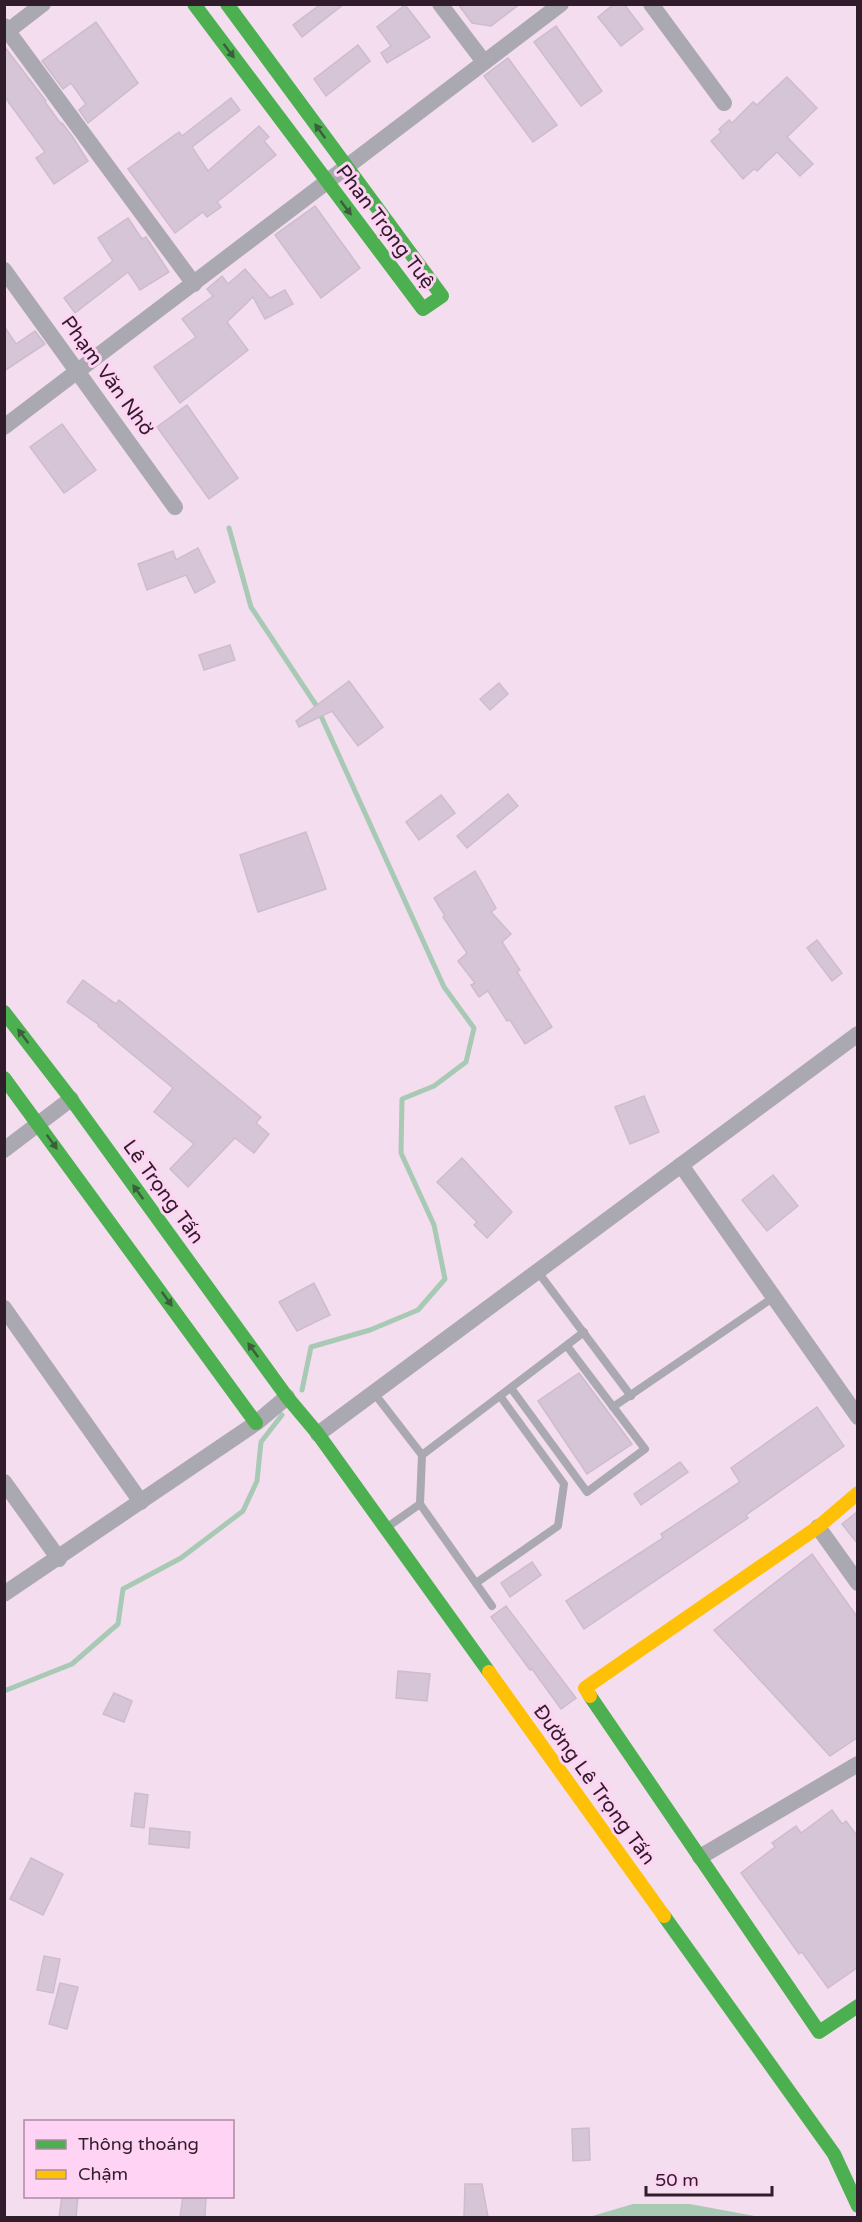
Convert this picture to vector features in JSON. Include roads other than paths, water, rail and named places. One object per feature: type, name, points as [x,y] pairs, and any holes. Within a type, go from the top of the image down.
[{"type":"street","points":[[43,4],[6,30],[194,284]]},
{"type":"street","name":"Phan Trọng Tuệ","points":[[194,4],[423,309],[442,296],[228,4]]},
{"type":"street","points":[[440,4],[484,62]]},
{"type":"street","points":[[4,427],[561,4]]},
{"type":"street","points":[[651,4],[724,103]]},
{"type":"street","name":"Phạm Văn Nhờ","points":[[4,270],[175,507]]},
{"type":"street","name":"Lê Trọng Tấn","points":[[4,1012],[71,1099],[287,1398]]},
{"type":"street","points":[[318,1434],[858,1034]]},
{"type":"street","points":[[4,1078],[256,1423]]},
{"type":"street","points":[[4,1150],[71,1099]]},
{"type":"street","points":[[681,1165],[858,1417]]},
{"type":"street","points":[[4,1308],[141,1502]]},
{"type":"street","points":[[4,1594],[59,1559],[256,1423],[287,1398]]},
{"type":"street","name":"Đường Lê Trọng Tấn","points":[[287,1398],[318,1434],[834,2154],[857,2205]]},
{"type":"street","points":[[4,1482],[59,1559]]},
{"type":"street","points":[[858,1493],[818,1527],[585,1688],[819,2032],[858,2006]]},
{"type":"street","points":[[818,1527],[858,1583]]},
{"type":"street","points":[[700,1857],[858,1764]]},
{"type":"lane","points":[[538,1272],[631,1396]]},
{"type":"lane","points":[[614,1407],[774,1297]]},
{"type":"lane","points":[[422,1455],[584,1332]]},
{"type":"lane","points":[[511,1388],[587,1492],[645,1449],[567,1346]]},
{"type":"lane","points":[[374,1393],[422,1455],[420,1504],[492,1606]]},
{"type":"lane","points":[[476,1583],[558,1526],[564,1484],[500,1395]]},
{"type":"lane","points":[[385,1528],[420,1504]]},
{"type":"waterway","points":[[229,528],[251,607],[316,705],[444,987],[474,1028],[466,1062],[434,1086],[402,1099],[401,1153],[434,1225],[445,1279],[418,1310],[370,1330],[311,1347],[302,1390]]},
{"type":"waterway","points":[[4,1691],[72,1664],[118,1624],[123,1589],[181,1558],[243,1511],[257,1481],[261,1442],[282,1415]]}]
